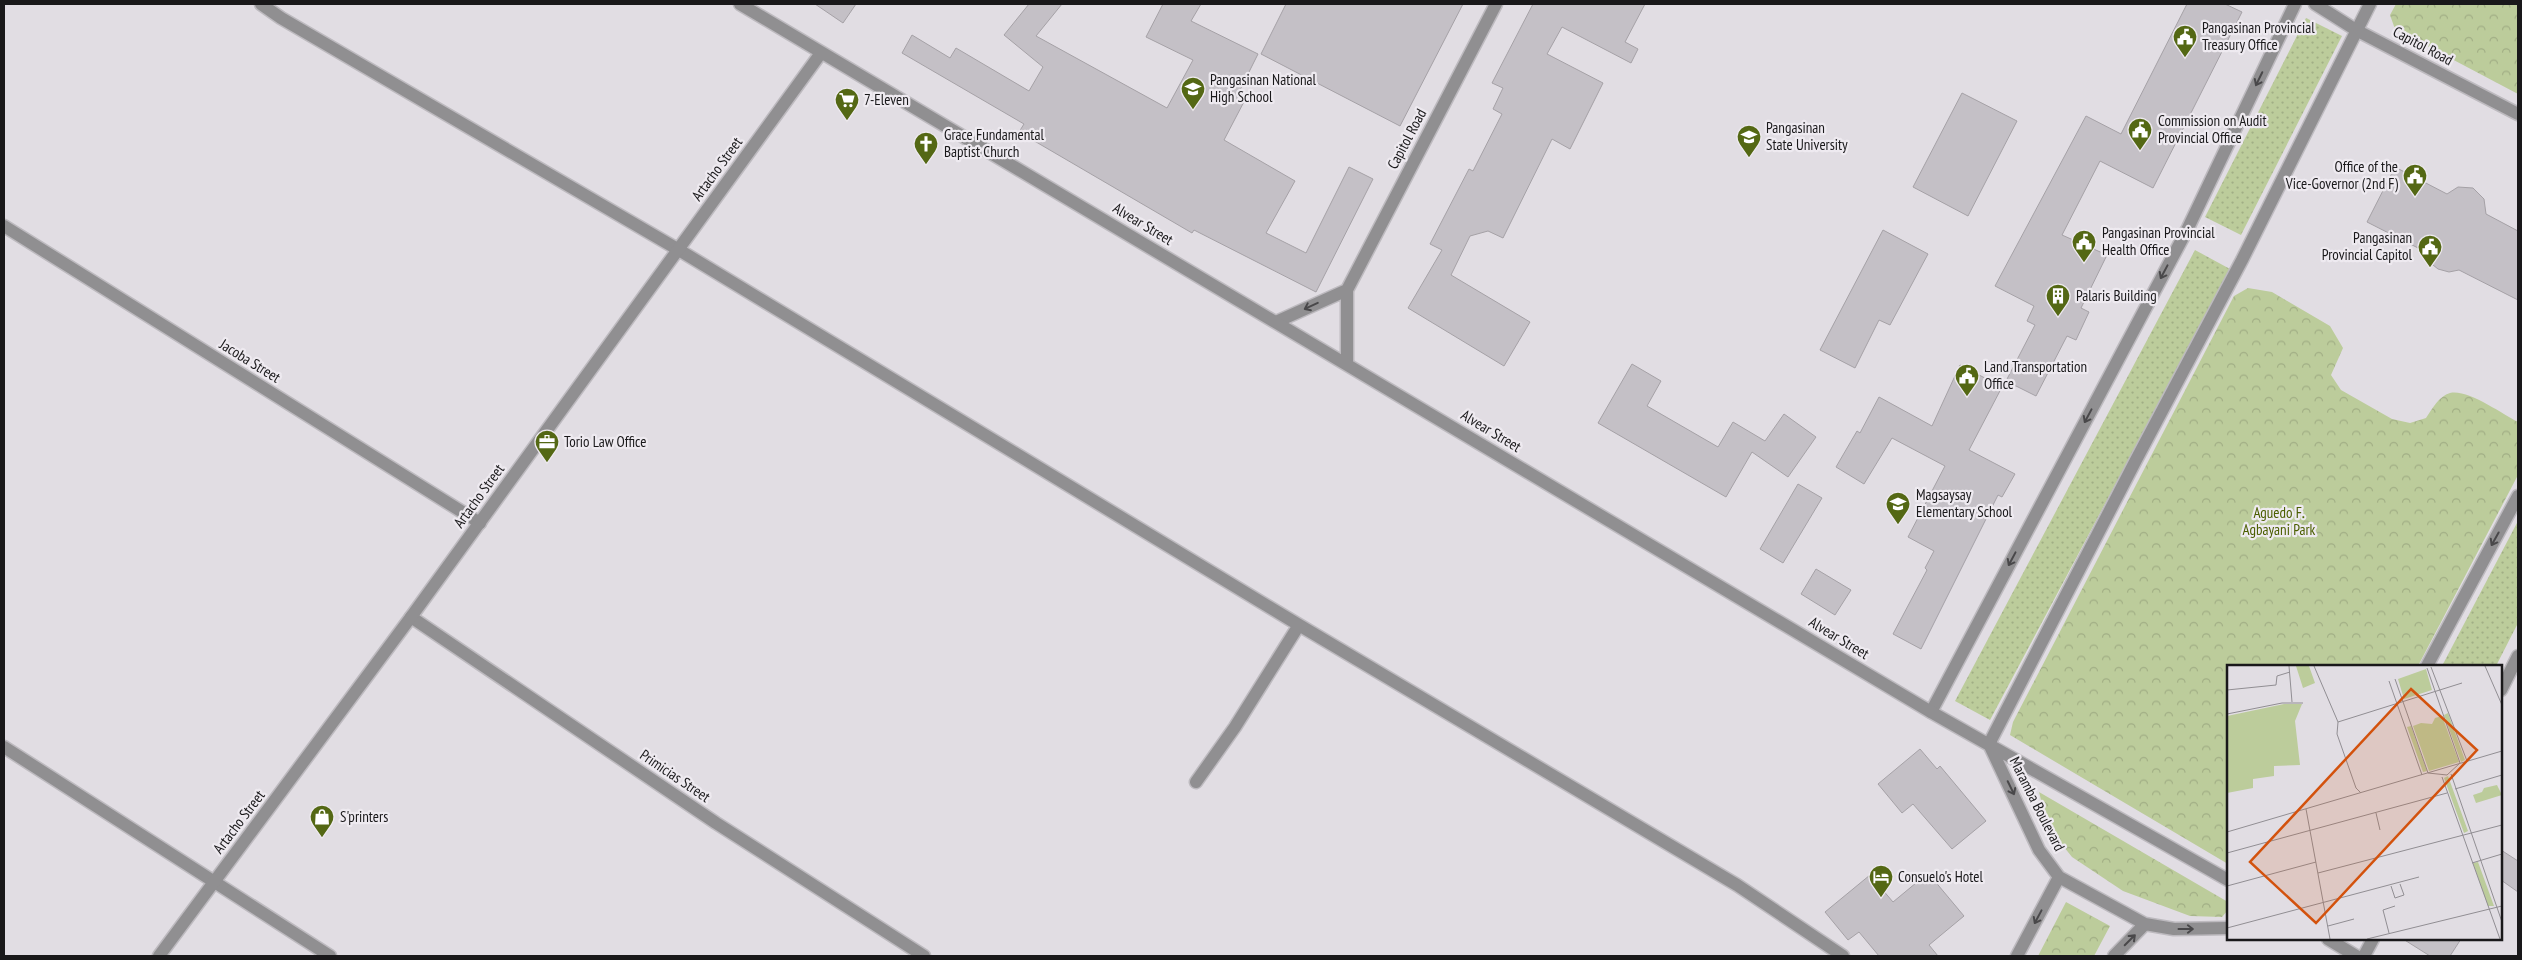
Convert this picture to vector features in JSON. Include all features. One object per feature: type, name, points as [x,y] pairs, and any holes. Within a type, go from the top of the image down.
[{"type":"street","points":[[261,4],[679,250],[1298,625],[1736,885],[1843,956]]},
{"type":"street","name":"Alvear Street","points":[[740,4],[1931,712],[2227,879]]},
{"type":"street","name":"Capitol Road","points":[[1347,364],[1347,290],[1496,4]]},
{"type":"street","points":[[1931,712],[2188,228],[2295,4]]},
{"type":"street","name":"Capitol Road","points":[[2315,4],[2356,30],[2518,114]]},
{"type":"street","points":[[1989,744],[2242,260],[2370,4]]},
{"type":"street","name":"Artacho Street","points":[[159,956],[411,618],[821,52]]},
{"type":"street","name":"Jacoba Street","points":[[4,226],[480,523]]},
{"type":"street","points":[[1276,322],[1347,290]]},
{"type":"street","points":[[2428,665],[2518,496]]},
{"type":"street","name":"Primicias Street","points":[[411,618],[716,822],[924,956]]},
{"type":"street","points":[[1196,782],[1235,727],[1298,625]]},
{"type":"street","points":[[2502,688],[2518,656]]},
{"type":"street","name":"Maramba Boulevard","points":[[1989,744],[2039,850],[2059,877],[2145,924],[2174,929],[2227,928]]},
{"type":"street","points":[[4,747],[330,956]]},
{"type":"street","points":[[2017,956],[2059,877]]},
{"type":"street","points":[[2114,956],[2145,924]]},
{"type":"street","points":[[2330,940],[2356,956]]},
{"type":"street","points":[[2364,956],[2372,940]]},
{"type":"green space","points":[[2396,4],[2518,4],[2518,94],[2395,29],[2390,15]]},
{"type":"green space","points":[[2306,18],[2342,36],[2241,235],[2205,217]]},
{"type":"green space","points":[[2195,250],[2230,269],[1990,720],[1955,701]]},
{"type":"green space","name":"Aguedo F. Agbayani Park","points":[[2248,288],[2272,292],[2330,326],[2343,348],[2331,375],[2341,390],[2392,419],[2410,423],[2426,418],[2442,397],[2450,393],[2457,393],[2475,398],[2518,422],[2518,475],[2419,665],[2227,665],[2227,863],[2010,735],[2013,722],[2234,296]]},
{"type":"green space","points":[[2518,521],[2518,623],[2497,665],[2443,665]]},
{"type":"green space","points":[[2039,792],[2227,901],[2227,911],[2222,917],[2190,916],[2123,891],[2072,857],[2048,827]]},
{"type":"green space","points":[[2066,902],[2110,926],[2094,956],[2038,956]]},
{"type":"building","points":[[815,4],[856,4],[843,23]]},
{"type":"building","points":[[1029,4],[1062,4],[1036,36],[1167,108],[1193,60],[1146,37],[1163,4],[1201,4],[1191,21],[1258,54],[1239,92],[1247,96],[1224,140],[1295,181],[1266,233],[1306,253],[1349,167],[1373,179],[1316,292],[1194,230],[1192,233],[1019,132],[1024,124],[902,53],[912,35],[950,58],[956,48],[1029,91],[1043,67],[1004,35]]},
{"type":"building","points":[[1286,4],[1463,4],[1400,126],[1261,54]]},
{"type":"building","points":[[1533,4],[1645,4],[1625,42],[1638,49],[1631,63],[1562,27],[1547,54],[1603,83],[1570,149],[1552,139],[1503,238],[1488,231],[1470,236],[1451,275],[1530,322],[1504,366],[1408,308],[1442,250],[1430,244],[1469,169],[1473,171],[1502,114],[1493,109],[1503,88],[1492,83]]},
{"type":"building","points":[[2187,4],[2225,4],[2242,12],[2153,188],[2100,161],[2062,235],[2107,255],[2081,308],[2089,312],[2076,340],[2067,336],[2036,396],[2006,381],[2035,325],[2027,321],[2034,306],[1995,286],[2086,116],[2121,134]]},
{"type":"building","points":[[1962,93],[2017,121],[1968,216],[1913,187]]},
{"type":"building","name":"Pangasinan Provincial Capitol","points":[[2395,167],[2447,194],[2458,187],[2473,188],[2484,199],[2486,214],[2518,231],[2518,300],[2459,270],[2449,272],[2438,269],[2428,261],[2422,250],[2367,222]]},
{"type":"building","points":[[1883,230],[1928,254],[1890,325],[1879,320],[1855,368],[1820,350]]},
{"type":"building","points":[[1632,364],[1661,381],[1647,406],[1718,447],[1733,422],[1765,441],[1784,414],[1816,437],[1788,477],[1752,452],[1726,497],[1598,423]]},
{"type":"building","points":[[1960,365],[2002,387],[1969,450],[2015,474],[2002,497],[1998,495],[1921,649],[1893,634],[1927,570],[1925,568],[1934,551],[1908,537],[1945,466],[1892,438],[1864,484],[1836,467],[1857,431],[1860,433],[1879,397],[1932,426]]},
{"type":"building","points":[[1798,484],[1822,498],[1783,563],[1760,549]]},
{"type":"building","points":[[1816,569],[1851,590],[1835,615],[1801,594]]},
{"type":"building","points":[[1920,749],[1937,769],[1940,766],[1986,821],[1952,849],[1913,804],[1902,813],[1878,784]]},
{"type":"building","points":[[2502,851],[2518,861],[2518,892],[2502,881]]},
{"type":"building","points":[[1928,873],[1964,916],[1929,945],[1938,956],[1879,956],[1859,932],[1848,940],[1825,912],[1870,875],[1893,902]]},
{"type":"building","points":[[2405,940],[2460,940],[2450,956],[2430,956]]},
{"type":"place","name":"Pangasinan Provincial Treasury Office","points":[[2185,58]]},
{"type":"place","name":"Pangasinan National High School","points":[[1193,110]]},
{"type":"place","name":"7-Eleven","points":[[847,121]]},
{"type":"place","name":"Commission on Audit Provincial Office","points":[[2140,151]]},
{"type":"place","name":"Pangasinan State University","points":[[1749,158]]},
{"type":"place","name":"Grace Fundamental Baptist Church","points":[[926,165]]},
{"type":"place","name":"Office of the Vice-Governor (2nd F)","points":[[2415,197]]},
{"type":"place","name":"Pangasinan Provincial Health Office","points":[[2084,263]]},
{"type":"place","name":"Pangasinan Provincial Capitol","points":[[2430,268]]},
{"type":"place","name":"Palaris Building","points":[[2058,317]]},
{"type":"place","name":"Land Transportation Office","points":[[1967,397]]},
{"type":"place","name":"Torio Law Office","points":[[547,463]]},
{"type":"place","name":"Magsaysay Elementary School","points":[[1898,525]]},
{"type":"place","name":"S'printers","points":[[322,838]]},
{"type":"place","name":"Consuelo's Hotel","points":[[1881,898]]}]
